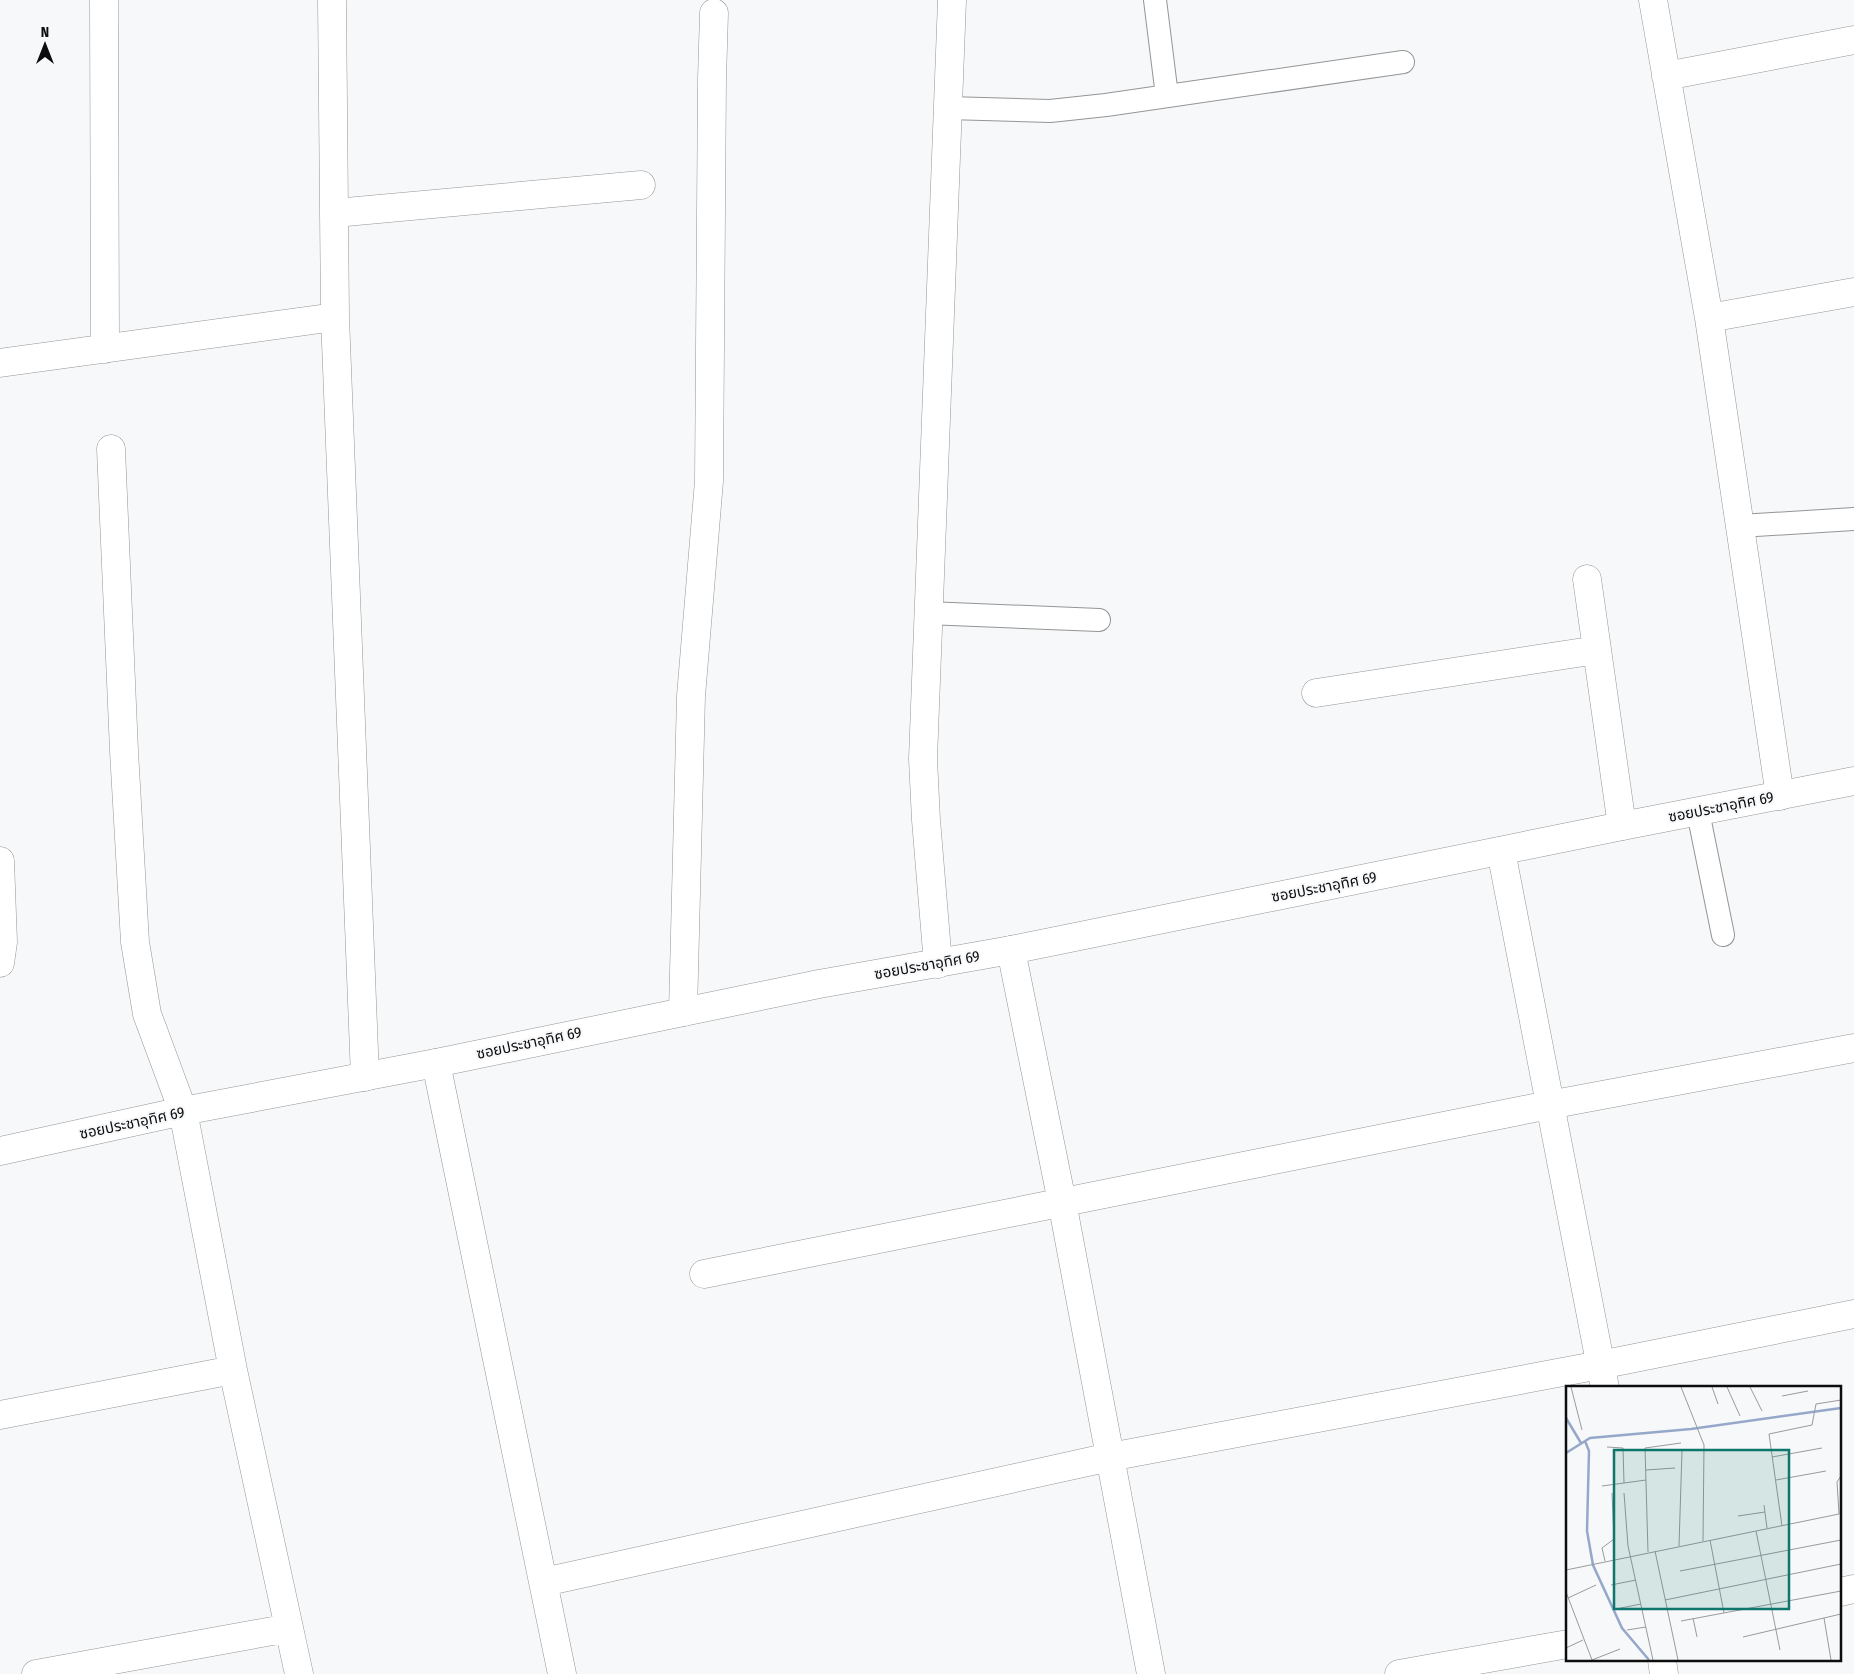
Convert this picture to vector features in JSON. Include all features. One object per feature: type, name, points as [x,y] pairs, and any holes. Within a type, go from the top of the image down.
[{"type":"street","points":[[104,0],[105,349]]},
{"type":"street","points":[[332,0],[335,317],[365,1077]]},
{"type":"street","points":[[938,964],[923,759],[952,0]]},
{"type":"street","points":[[1653,0],[1709,318],[1780,796]]},
{"type":"street","points":[[684,1012],[691,696],[709,481],[714,13]]},
{"type":"street","points":[[1666,76],[1854,40]]},
{"type":"street","points":[[335,213],[641,186]]},
{"type":"street","points":[[1709,318],[1854,292]]},
{"type":"street","points":[[0,363],[335,317]]},
{"type":"street","points":[[111,449],[124,751],[135,942],[147,1014],[183,1112],[233,1370],[299,1674]]},
{"type":"street","points":[[1587,579],[1622,826]]},
{"type":"street","points":[[1316,694],[1597,650]]},
{"type":"street","name":"ซอยประชาอุทิศ 69","points":[[0,1151],[183,1112],[436,1063],[819,984],[1011,950],[1854,781]]},
{"type":"street","points":[[1501,851],[1602,1376]]},
{"type":"street","points":[[0,861],[3,942],[0,963]]},
{"type":"street","points":[[1011,950],[1062,1202],[1151,1674]]},
{"type":"street","points":[[704,1274],[1550,1105],[1854,1048]]},
{"type":"street","points":[[436,1063],[562,1674]]},
{"type":"street","points":[[544,1582],[1110,1457],[1602,1376],[1854,1314]]},
{"type":"street","points":[[0,1415],[233,1370]]},
{"type":"street","points":[[36,1674],[289,1628]]},
{"type":"street","points":[[1399,1674],[1566,1644]]},
{"type":"lane","points":[[1155,0],[1167,96]]},
{"type":"lane","points":[[948,108],[1050,111],[1106,105],[1403,62]]},
{"type":"lane","points":[[1740,526],[1854,519]]},
{"type":"lane","points":[[928,613],[1099,620]]},
{"type":"lane","points":[[1698,812],[1723,935]]}]
